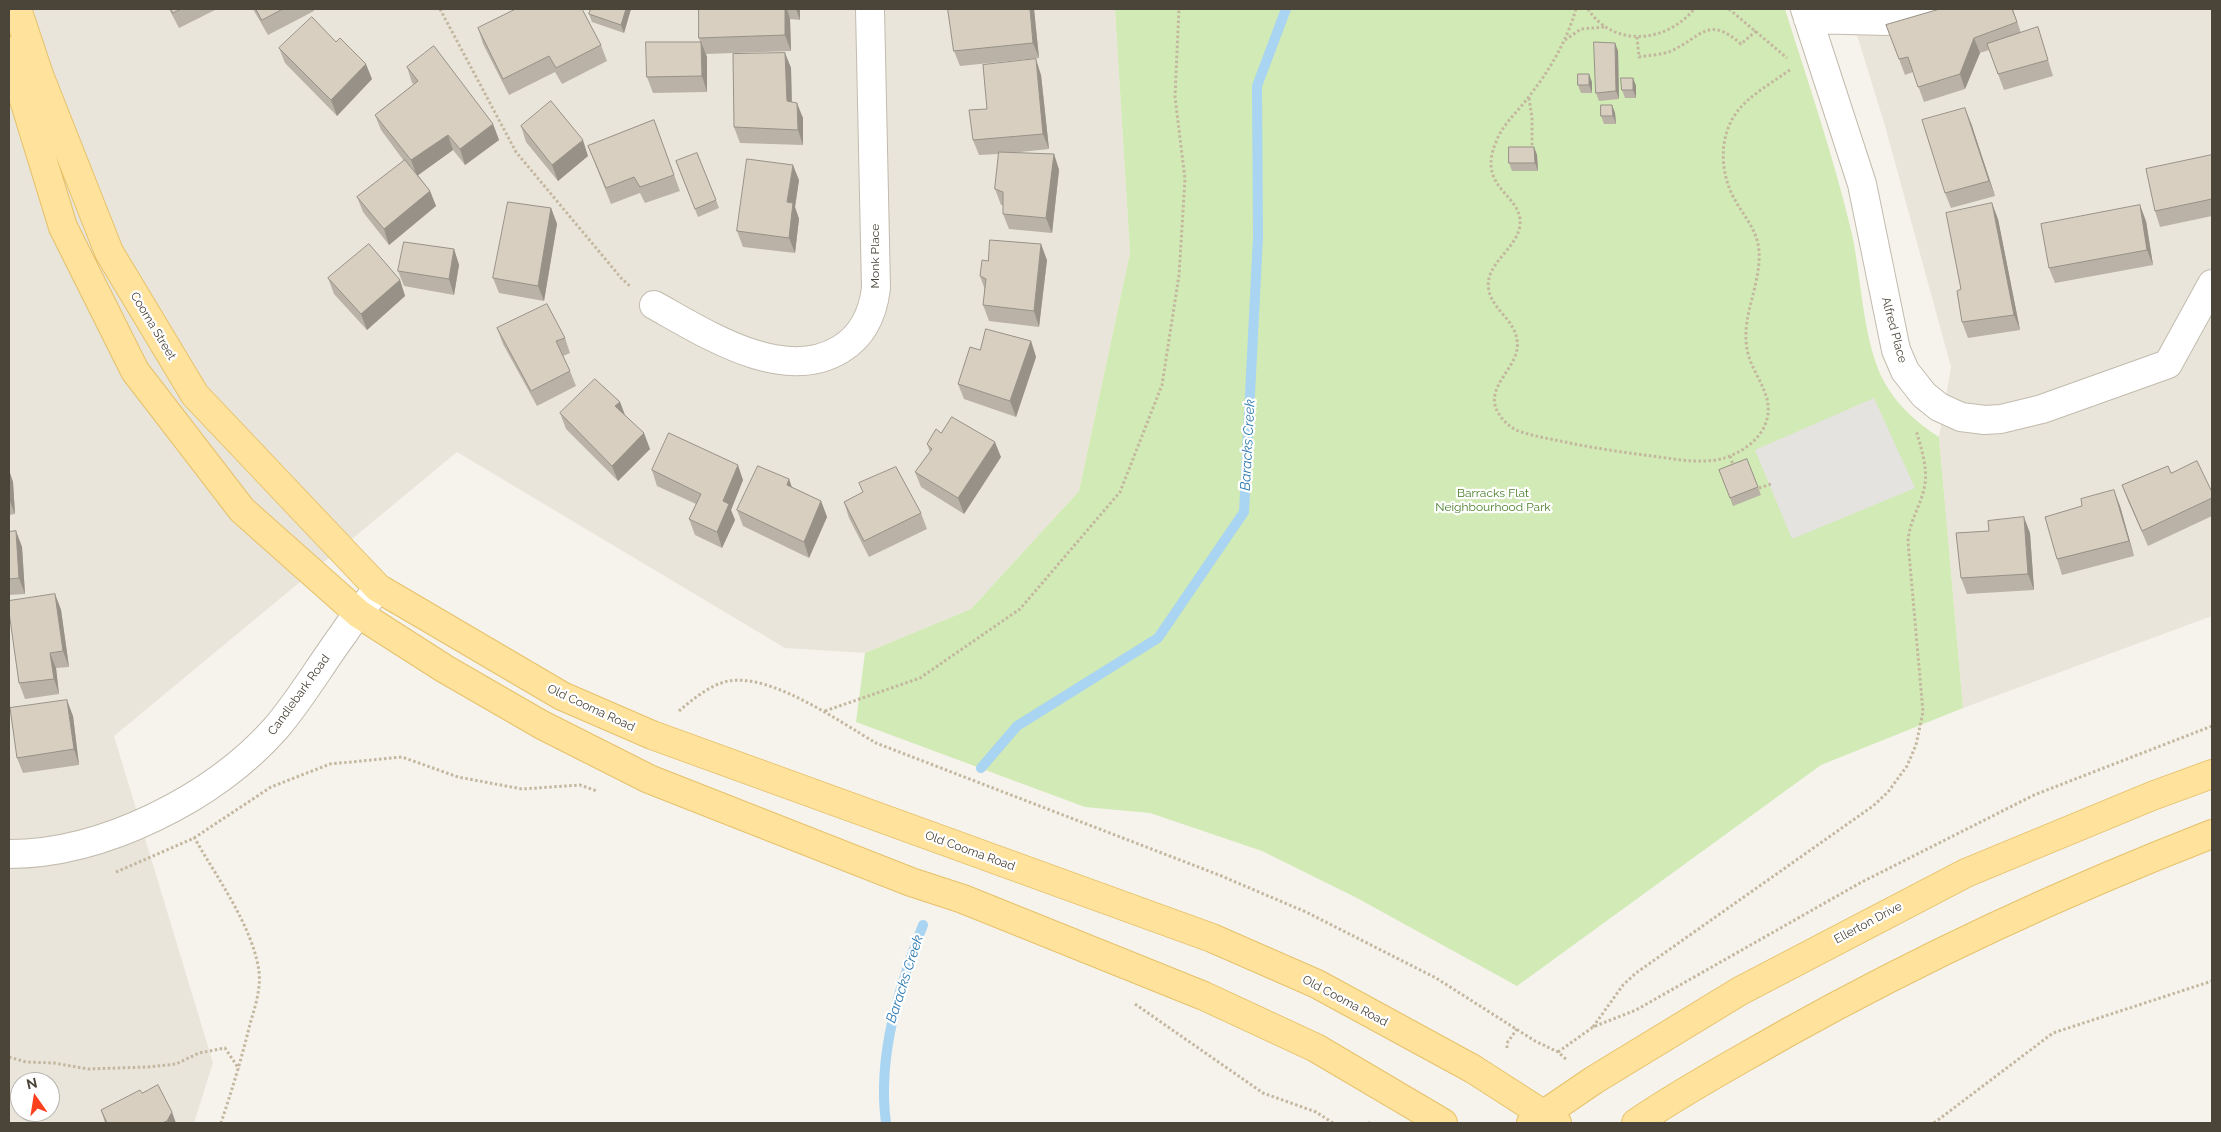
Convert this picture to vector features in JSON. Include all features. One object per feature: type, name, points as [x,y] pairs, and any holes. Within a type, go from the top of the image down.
[{"type":"main road","name":"Cooma Street","points":[[17,9],[39,75],[109,252],[195,395],[378,588]]},
{"type":"main road","points":[[9,51],[64,228],[136,371],[242,510],[358,614],[445,669],[534,721],[649,779],[911,882],[963,899],[1204,996],[1316,1048],[1443,1123]]},
{"type":"main road","name":"Old Cooma Road","points":[[378,588],[562,696],[652,735],[1212,938],[1317,984],[1473,1069],[1544,1120]]},
{"type":"main road","name":"Ellerton Drive","points":[[1544,1120],[1594,1080],[1740,991],[1966,873],[2152,796],[2212,774]]},
{"type":"main road","points":[[1636,1123],[1710,1077],[1918,963],[2017,915],[2112,873],[2212,834]]},
{"type":"street","name":"Monk Place","points":[[654,305],[733,345],[754,354],[781,360],[807,360],[831,354],[848,344],[861,330],[869,317],[876,288],[870,9]]},
{"type":"street","points":[[1806,14],[1886,21],[1935,9]]},
{"type":"street","name":"Alfred Place","points":[[1806,14],[1808,62],[1862,184],[1896,350],[1905,371],[1924,395],[1939,407],[1961,417],[1985,420],[2001,419],[2042,409],[2168,364],[2212,284]]},
{"type":"street","name":"Candlebark Road","points":[[9,854],[55,849],[96,840],[177,806],[218,780],[262,744],[302,694],[378,588]]},
{"type":"path","points":[[440,9],[516,152],[622,279],[654,305]]},
{"type":"path","points":[[824,711],[920,678],[1020,609],[1120,492],[1162,385],[1179,275],[1185,179],[1175,97],[1179,9]]},
{"type":"path","points":[[1576,9],[1564,41],[1529,97],[1496,139],[1491,160],[1491,168],[1498,187],[1515,205],[1520,219],[1518,234],[1497,263],[1489,279],[1489,292],[1493,301],[1513,326],[1518,346],[1514,360],[1496,390],[1495,408],[1503,421],[1517,430],[1574,444],[1687,461],[1710,461],[1730,456],[1744,449],[1760,435],[1770,411],[1766,391],[1751,365],[1746,344],[1749,312],[1759,264],[1758,240],[1754,228],[1737,204],[1728,182],[1724,146],[1731,122],[1737,112],[1808,62],[1756,31],[1729,9]]},
{"type":"path","points":[[1588,9],[1606,27],[1621,34],[1637,37],[1648,37],[1669,30],[1683,21],[1694,9]]},
{"type":"path","points":[[1564,41],[1581,29],[1606,27]]},
{"type":"path","points":[[1637,37],[1639,57],[1668,52],[1685,44],[1698,33],[1707,30],[1720,30],[1741,44],[1756,31]]},
{"type":"path","points":[[1529,97],[1532,118],[1532,154]]},
{"type":"path","points":[[1593,1027],[1623,984],[1636,973],[1873,806],[1888,792],[1907,766],[1920,730],[1924,702],[1908,542],[1908,532],[1924,488],[1925,478],[1922,449],[1915,428]]},
{"type":"path","points":[[1730,456],[1736,473]]},
{"type":"path","points":[[1759,488],[1771,484]]},
{"type":"path","points":[[652,735],[694,698],[720,684],[729,681],[754,682],[824,711],[876,743],[1219,875],[1306,912],[1436,978],[1517,1029],[1534,1042],[1558,1052],[1594,1080]]},
{"type":"path","points":[[116,872],[194,838],[271,787],[330,764],[402,757],[458,777],[522,789],[580,785],[599,791]]},
{"type":"path","points":[[177,806],[244,925],[256,955],[259,974],[257,997],[239,1069],[221,1123]]},
{"type":"path","points":[[1934,1123],[2053,1033],[2212,981]]},
{"type":"path","points":[[1127,1001],[1136,1005],[1263,1092],[1316,1112],[1333,1123]]},
{"type":"path","points":[[1507,1048],[1507,1043],[1517,1029]]},
{"type":"path","points":[[9,1057],[26,1062],[54,1063],[88,1069],[148,1067],[176,1064],[199,1053],[225,1048],[239,1069]]},
{"type":"shaded area","points":[[9,9],[1115,9],[1130,253],[1079,491],[971,609],[865,653],[785,648],[457,452],[114,736],[213,1063],[194,1123],[9,1123]]},
{"type":"shaded area","points":[[1849,9],[2212,9],[2212,616],[1963,708],[1939,437],[1951,367],[1885,126]]},
{"type":"shaded area","points":[[1874,398],[1915,488],[1792,539],[1755,450]]},
{"type":"green space","name":"Barracks Flat Neighbourhood Park","points":[[1115,9],[1785,9],[1844,202],[1855,248],[1867,331],[1878,369],[1891,393],[1903,407],[1923,426],[1939,437],[1963,708],[1821,765],[1517,986],[1357,898],[1262,851],[1150,813],[1085,807],[856,722],[865,653],[971,609],[1079,491],[1130,253]]},
{"type":"building","points":[[171,9],[181,9],[173,13]]},
{"type":"building","points":[[256,9],[283,9],[262,20]]},
{"type":"building","points":[[516,9],[582,9],[601,45],[556,68],[549,56],[503,79],[478,28]]},
{"type":"building","points":[[591,9],[626,9],[621,25],[589,14]]},
{"type":"building","points":[[699,9],[785,9],[785,35],[699,38]]},
{"type":"building","points":[[948,9],[1030,9],[1033,43],[954,51]]},
{"type":"building","points":[[1940,9],[2012,9],[2017,22],[1974,38],[1960,74],[1918,87],[1908,57],[1899,59],[1886,25]]},
{"type":"building","points":[[312,17],[336,42],[340,38],[366,64],[331,100],[279,48]]},
{"type":"building","points":[[2038,27],[2048,60],[1998,74],[1987,44]]},
{"type":"building","points":[[646,42],[701,42],[702,76],[647,77]]},
{"type":"building","points":[[1594,42],[1615,43],[1616,91],[1596,93]]},
{"type":"building","points":[[434,46],[493,124],[460,149],[448,135],[411,160],[375,115],[418,81],[407,67]]},
{"type":"building","points":[[785,53],[787,101],[797,103],[798,130],[734,127],[733,54]]},
{"type":"building","points":[[1036,59],[1043,134],[973,140],[969,110],[987,109],[983,65]]},
{"type":"building","points":[[1578,74],[1589,74],[1589,85],[1578,85]]},
{"type":"building","points":[[1621,78],[1633,78],[1633,90],[1622,90]]},
{"type":"building","points":[[551,101],[583,140],[552,165],[521,126]]},
{"type":"building","points":[[1601,105],[1612,105],[1613,116],[1601,116]]},
{"type":"building","points":[[1965,108],[1989,181],[1945,193],[1922,120]]},
{"type":"building","points":[[654,120],[674,175],[640,187],[634,177],[606,188],[588,146]]},
{"type":"building","points":[[1509,147],[1534,147],[1535,163],[1509,163]]},
{"type":"building","points":[[999,152],[1054,154],[1046,218],[1003,214],[1003,192],[995,189]]},
{"type":"building","points":[[697,153],[716,200],[695,209],[676,161]]},
{"type":"building","points":[[2212,155],[2212,199],[2155,211],[2146,169]]},
{"type":"building","points":[[747,159],[793,165],[787,202],[793,203],[789,238],[737,231]]},
{"type":"building","points":[[405,160],[430,191],[384,229],[357,197]]},
{"type":"building","points":[[508,202],[551,208],[538,286],[493,278]]},
{"type":"building","points":[[1992,203],[2014,315],[1962,322],[1957,291],[1961,289],[1946,213]]},
{"type":"building","points":[[2140,205],[2147,250],[2049,268],[2041,224]]},
{"type":"building","points":[[990,240],[1041,244],[1034,311],[983,305],[986,279],[980,276],[982,260],[988,261]]},
{"type":"building","points":[[404,242],[454,249],[449,279],[398,271]]},
{"type":"building","points":[[369,244],[400,280],[361,314],[328,278]]},
{"type":"building","points":[[547,304],[565,338],[556,341],[570,371],[531,391],[497,328]]},
{"type":"building","points":[[986,329],[1031,341],[1010,401],[958,384],[970,347],[980,350]]},
{"type":"building","points":[[595,379],[620,402],[615,406],[644,433],[612,466],[560,413]]},
{"type":"building","points":[[952,417],[995,442],[958,498],[915,472],[932,449],[927,444],[936,429],[941,433]]},
{"type":"building","points":[[669,433],[738,465],[723,501],[729,504],[717,532],[689,519],[701,494],[652,470]]},
{"type":"building","points":[[1747,459],[1758,487],[1730,498],[1719,470]]},
{"type":"building","points":[[2197,461],[2212,492],[2212,498],[2142,531],[2122,485],[2168,466],[2171,473]]},
{"type":"building","points":[[758,466],[789,479],[787,485],[821,501],[804,542],[737,510]]},
{"type":"building","points":[[896,467],[921,513],[864,541],[844,502],[863,492],[859,483]]},
{"type":"building","points":[[2114,490],[2129,541],[2057,559],[2045,517],[2082,506],[2081,499]]},
{"type":"building","points":[[2024,517],[2028,574],[1961,578],[1956,533],[1989,531],[1988,521]]},
{"type":"building","points":[[16,531],[19,578],[9,579],[9,532]]},
{"type":"building","points":[[55,594],[63,651],[50,653],[54,679],[19,683],[9,601]]},
{"type":"building","points":[[67,700],[74,749],[17,758],[10,708]]},
{"type":"building","points":[[158,1085],[172,1112],[167,1121],[162,1123],[107,1123],[101,1110],[140,1090],[142,1093]]},
{"type":"waterway","name":"Baracks Creek","points":[[981,768],[1017,726],[1158,638],[1244,512],[1258,237],[1257,86],[1286,9]]},
{"type":"waterway","name":"Baracks Creek","points":[[886,1123],[884,1098],[887,1047],[898,997],[923,925]]}]
